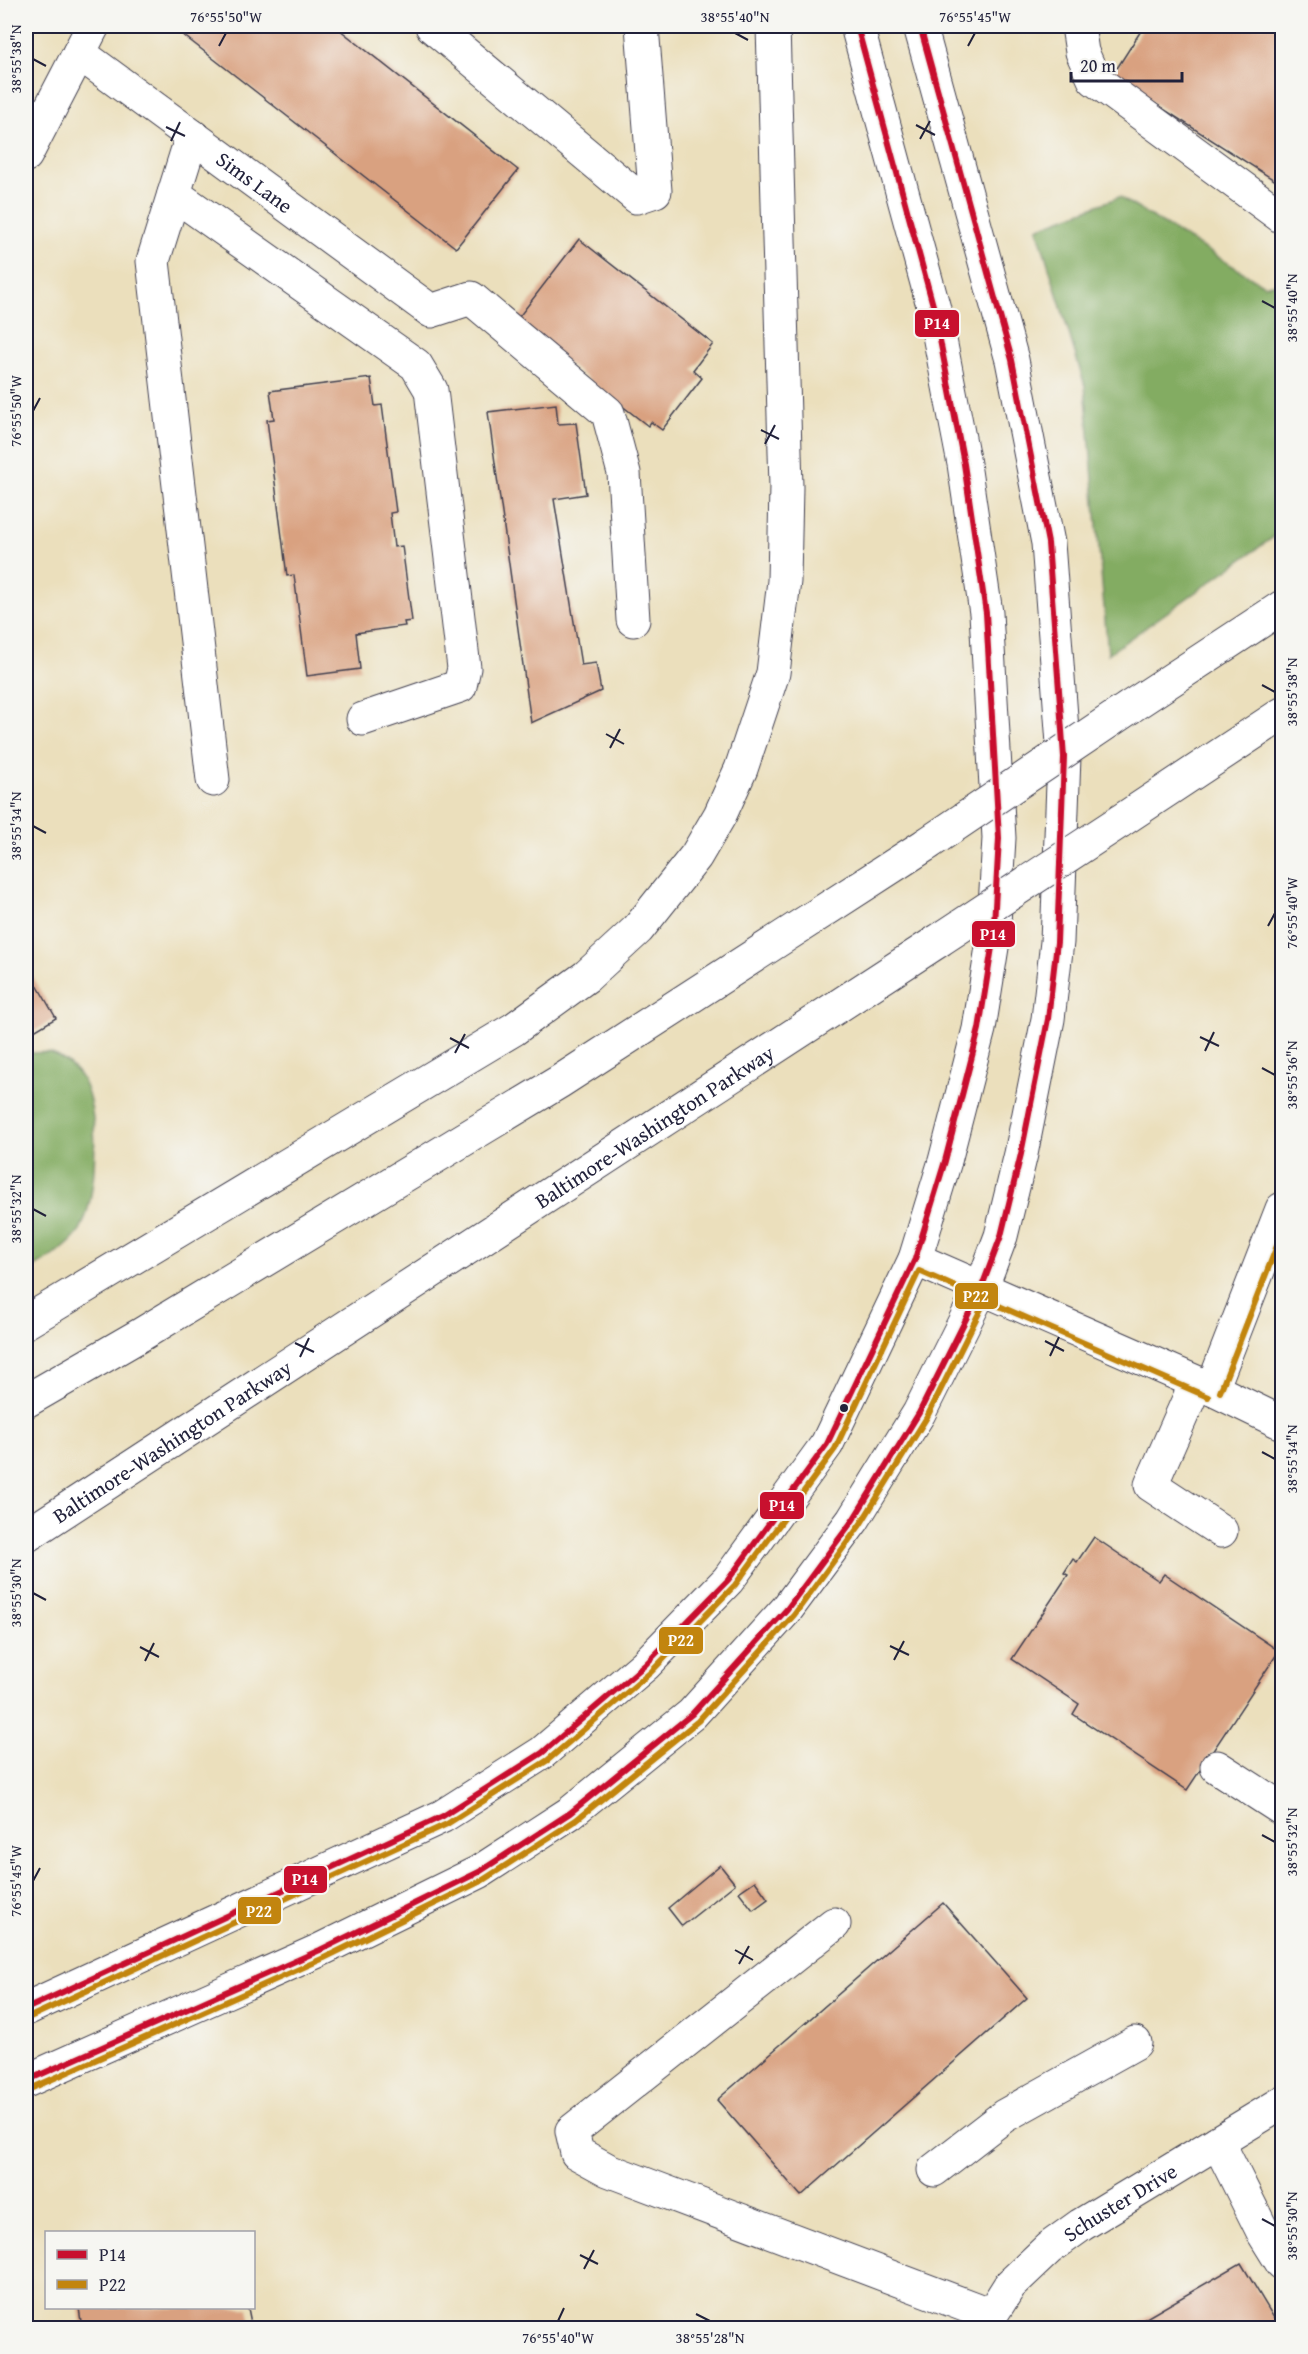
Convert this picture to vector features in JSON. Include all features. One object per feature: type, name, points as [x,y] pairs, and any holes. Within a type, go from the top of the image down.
[{"type":"main road","points":[[432,26],[637,197],[656,191],[642,26]]},
{"type":"main road","points":[[26,1322],[514,1029],[587,976],[638,929],[696,856],[720,815],[741,769],[773,673],[784,581],[786,487],[773,26]]},
{"type":"main road","points":[[26,2009],[293,1887],[453,1809],[542,1753],[645,1665],[728,1580],[827,1443],[915,1259],[945,1161],[979,1029],[993,941],[999,838],[986,613],[964,464],[934,309],[857,26]]},
{"type":"main road","points":[[26,2081],[320,1950],[480,1872],[570,1813],[692,1714],[787,1609],[854,1520],[919,1413],[981,1289],[1001,1236],[1021,1154],[1048,1019],[1057,942],[1064,757],[1048,543],[1012,360],[920,26]]},
{"type":"main road","points":[[1078,26],[1082,52],[1094,79],[1282,217]]},
{"type":"main road","points":[[26,155],[86,39]]},
{"type":"main road","name":"Sims Lane","points":[[86,39],[192,136],[431,311],[471,298],[608,413],[624,473],[633,620]]},
{"type":"main road","points":[[192,136],[153,261],[213,780]]},
{"type":"main road","points":[[174,194],[416,365],[431,390],[464,668],[460,686],[363,719]]},
{"type":"main road","points":[[26,1401],[142,1334],[559,1082],[927,844],[1282,607]]},
{"type":"main road","name":"Baltimore-Washington Parkway","points":[[26,1536],[1282,714]]},
{"type":"main road","points":[[1221,1531],[1151,1485],[1204,1386],[1282,1209]]},
{"type":"main road","points":[[915,1259],[1204,1386],[1282,1423]]},
{"type":"main road","points":[[1217,1767],[1282,1809]]},
{"type":"main road","points":[[834,1924],[572,2132],[577,2153],[608,2170],[987,2322]]},
{"type":"main road","points":[[934,2170],[1004,2116],[1135,2043]]},
{"type":"main road","name":"Schuster Drive","points":[[987,2322],[1010,2284],[1048,2248],[1282,2103]]},
{"type":"main road","points":[[1218,2142],[1264,2234],[1282,2263]]},
{"type":"green space","points":[[1119,197],[1264,285],[1282,283],[1282,531],[1108,654],[1085,386],[1037,228]]},
{"type":"green space","points":[[29,1053],[53,1054],[81,1077],[92,1114],[95,1156],[90,1197],[80,1230],[63,1248],[26,1272],[26,1055]]},
{"type":"building","points":[[183,26],[335,26],[518,170],[456,248],[178,31]]},
{"type":"building","points":[[1144,26],[1282,26],[1282,185],[1112,76]]},
{"type":"building","points":[[579,239],[713,344],[693,370],[702,378],[662,430],[651,422],[648,426],[515,322]]},
{"type":"building","points":[[371,378],[375,406],[382,405],[396,512],[390,513],[394,547],[402,546],[412,621],[404,622],[405,626],[356,633],[360,669],[307,676],[294,575],[287,576],[267,420],[274,419],[270,391]]},
{"type":"building","points":[[556,404],[558,424],[576,423],[586,494],[554,499],[581,665],[596,663],[601,691],[531,723],[488,412]]},
{"type":"building","points":[[26,966],[56,1018],[26,1036]]},
{"type":"building","points":[[1094,1537],[1159,1581],[1164,1574],[1279,1651],[1187,1790],[1073,1714],[1079,1704],[1012,1659],[1068,1575],[1064,1573],[1073,1559],[1077,1562]]},
{"type":"building","points":[[720,1865],[735,1884],[682,1926],[668,1908]]},
{"type":"building","points":[[755,1881],[768,1899],[753,1910],[739,1892]]},
{"type":"building","points":[[943,1903],[1027,1998],[801,2196],[717,2100]]},
{"type":"building","points":[[1241,2263],[1280,2328],[1129,2328]]},
{"type":"building","points":[[79,2309],[248,2309],[252,2328],[82,2328]]},
{"type":"transit line","name":"P14","points":[[26,2009],[443,1816],[542,1753],[645,1665],[728,1580],[827,1444],[915,1259],[945,1161],[979,1029],[993,941],[999,838],[986,613],[964,464],[934,309],[857,26]]},
{"type":"transit line","name":"P14","points":[[26,2081],[320,1950],[479,1872],[570,1813],[692,1714],[787,1609],[853,1520],[919,1413],[981,1289],[1001,1236],[1021,1154],[1048,1019],[1057,942],[1064,757],[1048,543],[1012,360],[920,26]]},
{"type":"transit line","name":"P22","points":[[1220,1392],[1282,1233]]},
{"type":"transit line","name":"P22","points":[[30,2017],[447,1824],[548,1760],[651,1672],[735,1585],[835,1449],[919,1271],[1208,1397]]},
{"type":"transit line","name":"P22","points":[[30,2089],[324,1958],[483,1880],[576,1820],[698,1721],[794,1615],[860,1525],[927,1417],[989,1293]]}]
